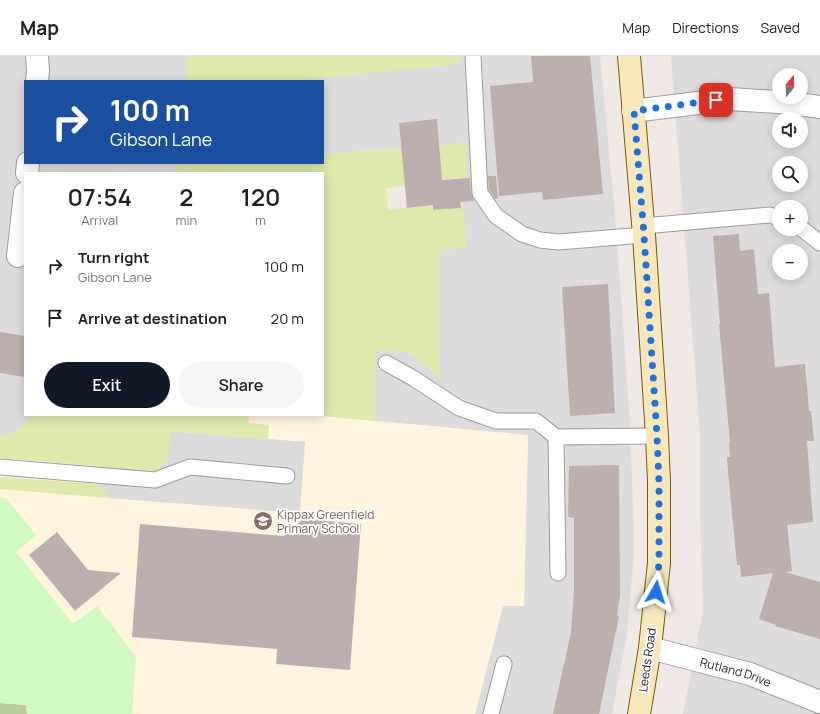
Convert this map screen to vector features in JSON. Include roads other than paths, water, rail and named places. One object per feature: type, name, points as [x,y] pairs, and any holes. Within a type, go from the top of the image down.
[{"type":"main road","name":"Leeds Road","points":[[628,56],[644,231],[659,482],[659,563],[650,648],[639,714]]},
{"type":"street","points":[[37,56],[37,80]]},
{"type":"street","points":[[634,111],[730,99],[792,103],[820,107]]},
{"type":"street","points":[[18,256],[24,203]]},
{"type":"street","name":"Rutland Drive","points":[[650,648],[750,674],[820,702]]},
{"type":"lane","points":[[473,56],[480,193],[496,216],[522,234],[540,240],[558,242],[772,216]]},
{"type":"lane","points":[[808,234],[820,243]]},
{"type":"lane","points":[[386,363],[413,378],[459,408],[496,421],[536,421],[556,437],[657,436]]},
{"type":"lane","points":[[556,437],[558,573]]},
{"type":"lane","points":[[0,467],[155,480],[190,467],[288,476]]},
{"type":"lane","points":[[491,714],[504,664]]},
{"type":"place","name":"Kippax Greenfield Primary School","points":[[263,521]]}]
